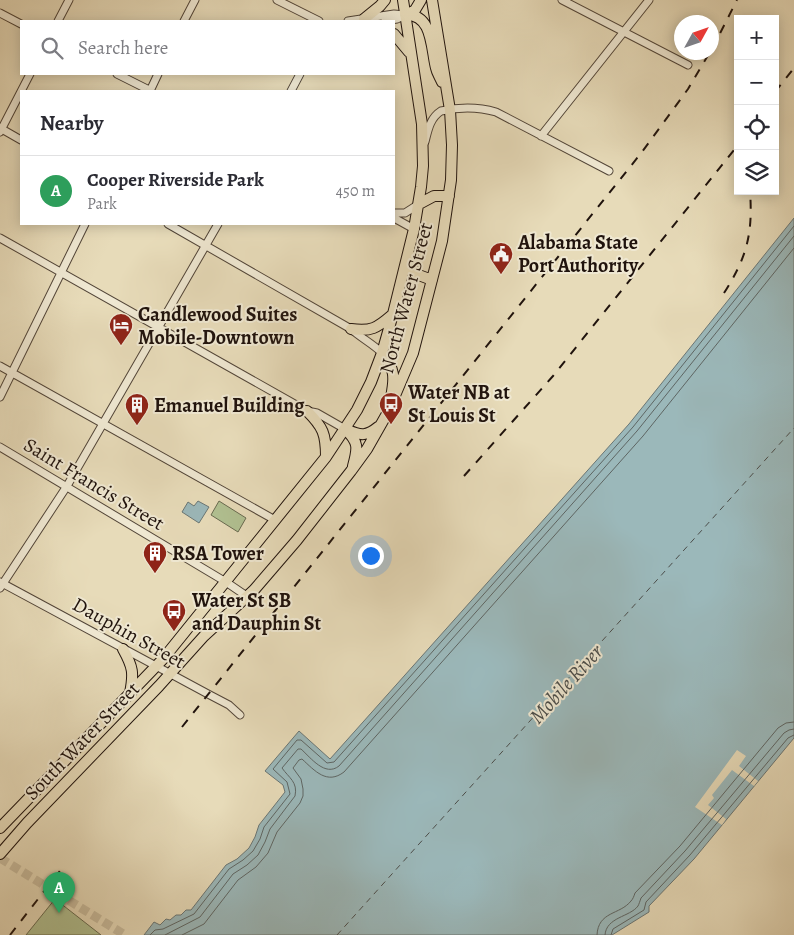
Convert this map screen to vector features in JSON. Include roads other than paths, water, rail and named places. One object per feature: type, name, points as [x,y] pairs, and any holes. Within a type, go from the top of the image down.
[{"type":"highway","points":[[364,19],[385,0]]},
{"type":"highway","name":"North Water Street","points":[[156,666],[326,457],[345,429],[367,389],[382,353],[414,230],[423,166],[422,124],[403,0]]},
{"type":"highway","points":[[405,15],[415,10],[421,0]]},
{"type":"highway","name":"North Water Street","points":[[170,674],[204,636],[248,597],[297,540],[351,471],[382,424],[414,352],[442,241],[449,196],[452,145],[450,110],[432,0]]},
{"type":"highway","points":[[405,15],[416,16],[428,28],[436,70],[448,96]]},
{"type":"highway","points":[[395,35],[412,56]]},
{"type":"highway","points":[[419,204],[434,196],[449,196]]},
{"type":"highway","points":[[414,230],[416,244],[411,269],[416,274],[432,280]]},
{"type":"highway","points":[[351,329],[370,330],[393,314]]},
{"type":"highway","points":[[382,353],[390,364],[394,380],[388,412]]},
{"type":"highway","points":[[308,411],[323,430],[326,440],[326,457]]},
{"type":"highway","points":[[345,429],[359,435],[365,435],[382,424]]},
{"type":"highway","points":[[345,429],[355,441],[357,448],[351,471]]},
{"type":"highway","points":[[123,649],[132,667],[133,674],[130,694]]},
{"type":"highway","name":"South Water Street","points":[[0,828],[156,666]]},
{"type":"highway","name":"South Water Street","points":[[0,854],[27,823],[170,674]]},
{"type":"street","points":[[59,20],[69,0]]},
{"type":"street","points":[[185,20],[195,0]]},
{"type":"street","points":[[277,0],[317,20]]},
{"type":"street","points":[[562,0],[688,65]]},
{"type":"street","points":[[540,136],[650,0]]},
{"type":"street","points":[[0,13],[20,23]]},
{"type":"street","points":[[356,20],[394,14],[405,15]]},
{"type":"street","points":[[391,20],[405,15]]},
{"type":"street","points":[[22,90],[29,75]]},
{"type":"street","points":[[119,75],[149,90]]},
{"type":"street","points":[[151,90],[158,75]]},
{"type":"street","points":[[292,90],[299,75]]},
{"type":"street","points":[[20,93],[1,129],[20,139]]},
{"type":"street","points":[[423,147],[433,118],[441,111],[474,108],[486,109],[496,112],[610,170]]},
{"type":"street","points":[[395,214],[405,213],[419,204]]},
{"type":"street","points":[[395,219],[414,230]]},
{"type":"street","points":[[0,397],[84,225]]},
{"type":"street","points":[[170,225],[351,329],[360,338],[376,347],[382,353]]},
{"type":"street","points":[[1,584],[67,486],[217,225]]},
{"type":"street","points":[[0,238],[308,411],[317,413],[345,429]]},
{"type":"street","points":[[0,366],[275,520]]},
{"type":"street","name":"Saint Francis Street","points":[[0,446],[248,597]]},
{"type":"street","name":"Dauphin Street","points":[[1,584],[229,705],[240,715]]},
{"type":"water","name":"Mobile River","points":[[794,218],[794,738],[694,859],[649,906],[649,912],[612,935],[144,935],[154,922],[160,925],[166,919],[170,920],[176,915],[181,915],[186,910],[191,910],[226,865],[237,859],[249,848],[259,825],[285,792],[283,785],[265,771],[299,731],[330,759],[629,424]]},
{"type":"water","points":[[198,501],[209,507],[199,523],[182,512],[188,502],[194,506]]},
{"type":"tunnel","points":[[0,858],[125,935]]},
{"type":"railway","points":[[719,35],[737,0]]},
{"type":"railway","points":[[182,727],[642,152],[688,89],[705,60]]},
{"type":"railway","points":[[779,87],[794,68]]},
{"type":"railway","points":[[464,476],[553,376],[734,150]]},
{"type":"railway","points":[[724,293],[738,268],[747,245],[750,195]]},
{"type":"railway","points":[[10,935],[63,867]]},
{"type":"place","name":"Alabama State Port Authority","points":[[501,275]]},
{"type":"place","name":"Candlewood Suites Mobile-Downtown","points":[[121,346]]},
{"type":"place","name":"Water NB at St Louis St","points":[[391,425]]},
{"type":"place","name":"Emanuel Building","points":[[137,426]]},
{"type":"place","name":"RSA Tower","points":[[155,574]]},
{"type":"place","name":"Water St SB and Dauphin St","points":[[174,632]]},
{"type":"place","name":"Cooper Riverside Park","points":[[59,913]]}]
